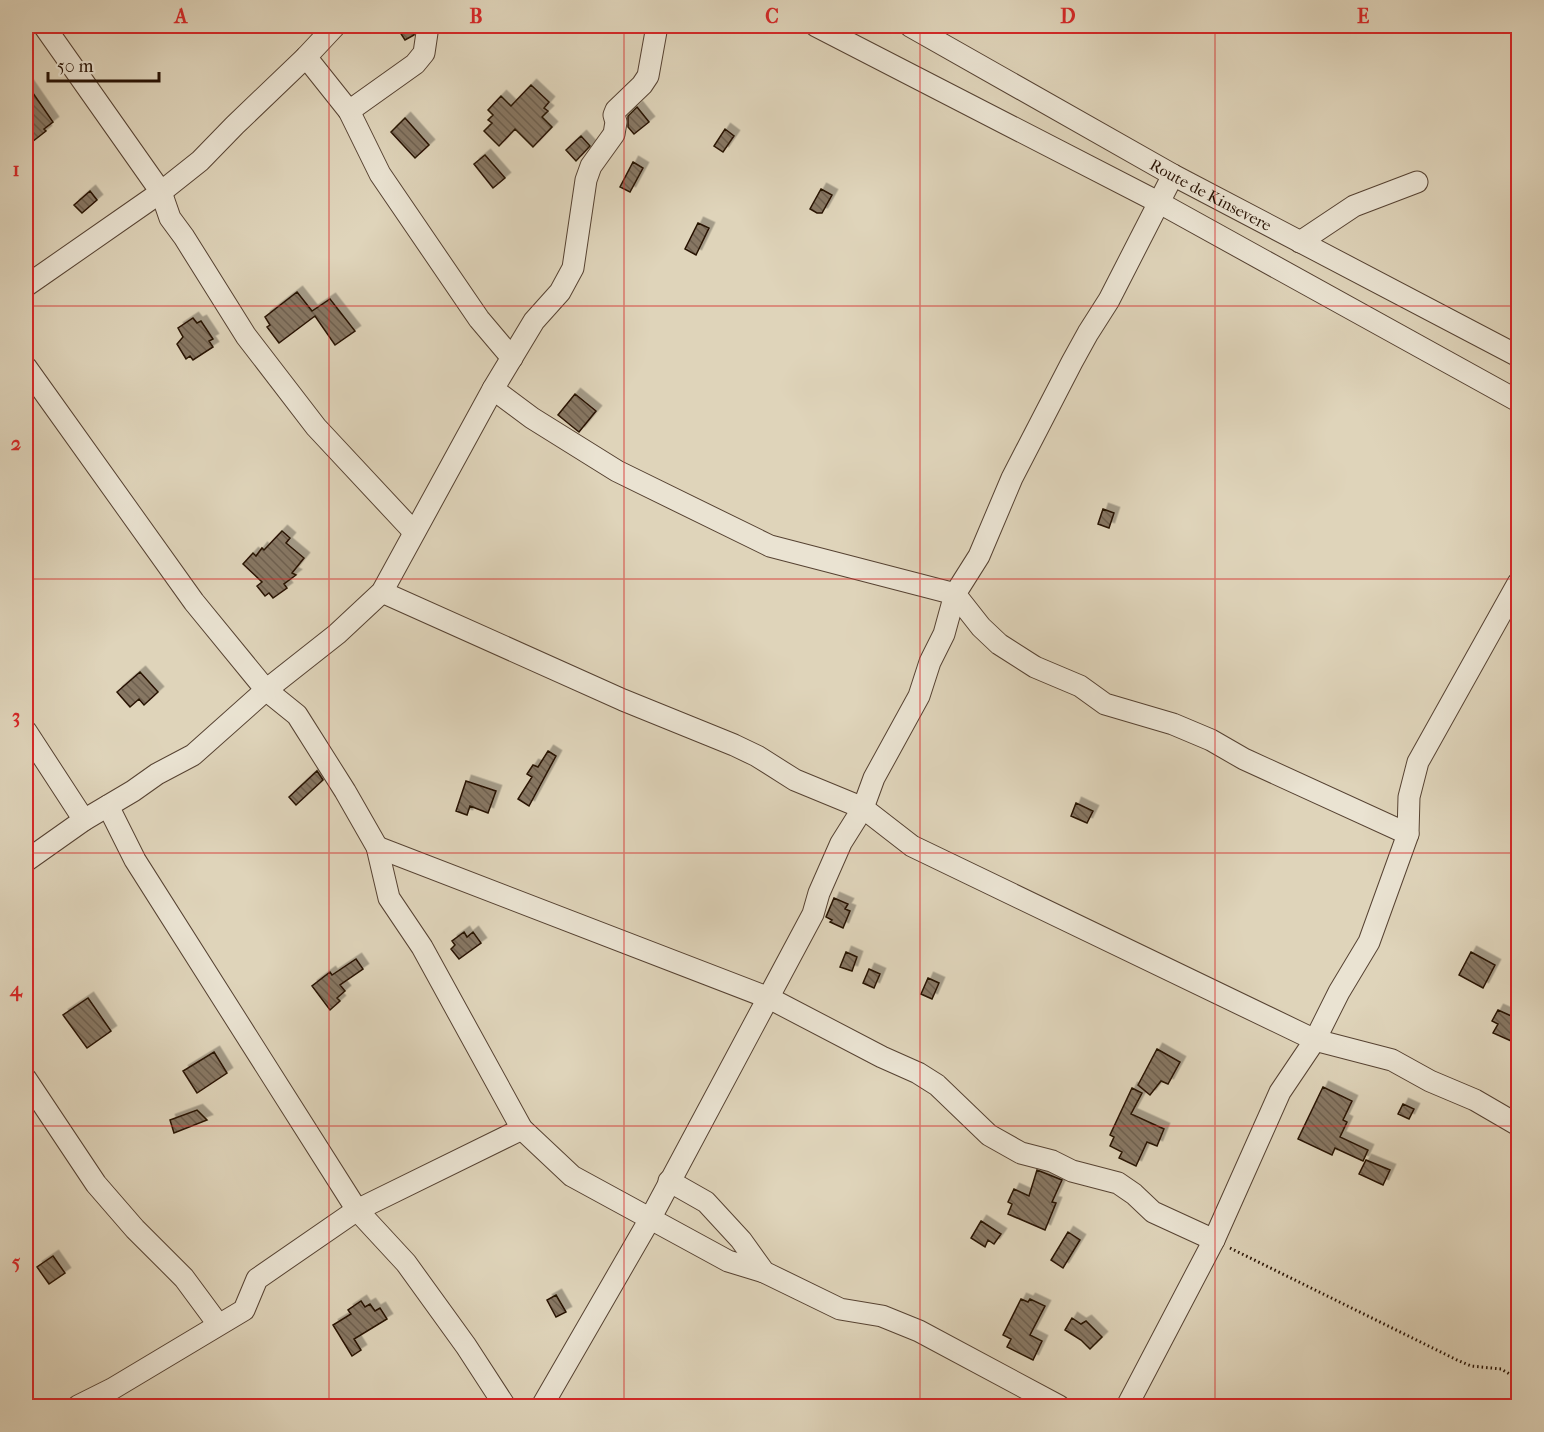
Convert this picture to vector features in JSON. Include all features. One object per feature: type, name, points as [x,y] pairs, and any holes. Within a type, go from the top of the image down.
[{"type":"street","points":[[44,26],[160,192],[170,218],[246,336],[323,434],[414,532]]},
{"type":"street","points":[[26,286],[160,192],[200,161],[335,26]]},
{"type":"street","points":[[349,111],[415,64],[424,52],[428,26]]},
{"type":"street","points":[[26,861],[84,820],[157,774],[193,755],[266,690],[320,648],[382,592],[493,389],[534,321],[560,292],[573,268],[586,180],[591,166],[614,134],[616,110],[648,76],[657,26]]},
{"type":"street","points":[[816,26],[1158,202],[1518,401]]},
{"type":"street","name":"Route de Kinsevere","points":[[910,26],[1173,175],[1518,356]]},
{"type":"street","points":[[306,57],[349,111],[380,174],[479,319],[512,358]]},
{"type":"street","points":[[545,1406],[650,1219],[813,914],[819,892],[841,843],[863,808],[874,778],[919,696],[930,662],[944,634],[955,594],[979,556],[1012,478],[1072,362],[1120,281],[1173,175]]},
{"type":"street","points":[[1300,242],[1354,206],[1417,182]]},
{"type":"street","points":[[26,367],[194,602],[266,690],[297,715],[377,847],[389,898],[422,947],[522,1129],[572,1176],[728,1261],[764,1272],[840,1308],[882,1316],[919,1331],[1059,1407]]},
{"type":"street","points":[[493,389],[532,418],[617,471],[770,546],[955,594],[981,627],[999,644],[1035,667],[1080,686],[1105,704],[1173,724],[1211,740],[1244,759],[1408,834]]},
{"type":"street","points":[[1126,1407],[1214,1240],[1280,1092],[1315,1040],[1339,992],[1369,942],[1408,834],[1409,798],[1418,762],[1518,583]]},
{"type":"street","points":[[382,592],[623,700],[734,745],[757,756],[795,780],[863,808],[912,846],[1315,1040],[1392,1060],[1430,1081],[1475,1100],[1518,1125]]},
{"type":"street","points":[[26,731],[84,820]]},
{"type":"street","points":[[108,806],[135,860],[357,1210],[406,1263],[466,1346],[505,1407]]},
{"type":"street","points":[[377,847],[769,998],[882,1057],[918,1073],[937,1085],[989,1134],[1021,1153],[1052,1161],[1072,1171],[1118,1183],[1153,1212],[1214,1240]]},
{"type":"street","points":[[26,1078],[96,1184],[184,1278],[218,1324]]},
{"type":"street","points":[[78,1407],[244,1310],[257,1279],[357,1210],[522,1129]]},
{"type":"street","points":[[669,1181],[706,1202],[741,1240],[764,1272]]},
{"type":"path","points":[[1214,1240],[1457,1360],[1471,1366],[1501,1369],[1518,1380]]},
{"type":"building","points":[[396,26],[415,26],[414,35],[405,40]]},
{"type":"building","points":[[26,83],[53,122],[32,142],[26,133]]},
{"type":"building","points":[[531,85],[549,102],[544,108],[548,111],[542,117],[552,127],[533,147],[515,129],[499,146],[484,131],[492,123],[488,120],[493,115],[488,110],[501,96],[511,106]]},
{"type":"building","points":[[637,107],[649,122],[634,134],[628,127],[628,116]]},
{"type":"building","points":[[405,118],[429,145],[415,158],[391,132]]},
{"type":"building","points":[[725,129],[734,136],[723,152],[714,146]]},
{"type":"building","points":[[581,136],[590,146],[576,161],[566,150]]},
{"type":"building","points":[[485,155],[505,178],[493,188],[474,164]]},
{"type":"building","points":[[633,162],[643,168],[630,192],[620,187]]},
{"type":"building","points":[[821,189],[832,195],[822,213],[817,213],[810,209]]},
{"type":"building","points":[[90,191],[97,200],[82,213],[74,205]]},
{"type":"building","points":[[698,223],[709,228],[696,255],[685,249]]},
{"type":"building","points":[[297,292],[312,311],[330,299],[355,331],[335,345],[315,316],[279,343],[267,327],[270,325],[265,317]]},
{"type":"building","points":[[193,318],[197,323],[201,321],[213,339],[209,341],[213,347],[193,360],[190,356],[186,359],[177,344],[183,337],[178,328]]},
{"type":"building","points":[[575,394],[596,411],[579,432],[558,415]]},
{"type":"building","points":[[1103,509],[1114,513],[1109,528],[1098,524]]},
{"type":"building","points":[[282,531],[290,538],[286,543],[304,558],[292,573],[296,575],[284,584],[287,588],[273,598],[269,593],[265,596],[257,586],[262,582],[243,564],[253,553],[256,556],[262,548],[264,550]]},
{"type":"building","points":[[140,672],[158,692],[144,705],[139,699],[130,707],[117,692]]},
{"type":"building","points":[[548,751],[556,756],[529,806],[518,799],[532,777],[527,774],[533,765],[538,767]]},
{"type":"building","points":[[317,771],[323,780],[296,805],[289,797]]},
{"type":"building","points":[[466,781],[496,791],[488,813],[470,806],[467,815],[456,811]]},
{"type":"building","points":[[1076,803],[1093,811],[1087,823],[1071,816]]},
{"type":"building","points":[[834,898],[848,904],[845,909],[850,911],[843,928],[830,922],[832,920],[826,917]]},
{"type":"building","points":[[464,932],[467,937],[473,932],[481,943],[459,959],[451,949],[455,945],[452,941]]},
{"type":"building","points":[[846,952],[857,957],[852,971],[840,967]]},
{"type":"building","points":[[1471,952],[1495,965],[1483,988],[1459,975]]},
{"type":"building","points":[[356,959],[363,969],[340,985],[345,991],[337,998],[340,1001],[330,1010],[312,986],[330,972],[332,975]]},
{"type":"building","points":[[869,969],[880,974],[874,988],[863,983]]},
{"type":"building","points":[[928,978],[939,983],[932,999],[921,994]]},
{"type":"building","points":[[88,998],[111,1031],[87,1048],[63,1015]]},
{"type":"building","points":[[1498,1010],[1518,1019],[1518,1044],[1493,1033],[1498,1024],[1492,1021]]},
{"type":"building","points":[[1157,1049],[1180,1062],[1168,1084],[1161,1081],[1150,1095],[1138,1085]]},
{"type":"building","points":[[214,1052],[227,1073],[197,1093],[183,1071]]},
{"type":"building","points":[[1323,1087],[1352,1101],[1343,1120],[1347,1122],[1340,1137],[1368,1150],[1363,1161],[1335,1148],[1332,1155],[1298,1139]]},
{"type":"building","points":[[1132,1088],[1142,1093],[1131,1114],[1164,1129],[1157,1146],[1147,1142],[1136,1166],[1119,1158],[1122,1152],[1110,1146],[1114,1137],[1110,1135]]},
{"type":"building","points":[[1403,1104],[1414,1109],[1409,1119],[1398,1114]]},
{"type":"building","points":[[197,1110],[207,1120],[174,1133],[170,1120]]},
{"type":"building","points":[[1366,1160],[1390,1170],[1383,1185],[1359,1174]]},
{"type":"building","points":[[1037,1170],[1062,1180],[1052,1202],[1056,1203],[1045,1230],[1008,1214],[1012,1204],[1008,1202],[1014,1189],[1029,1196]]},
{"type":"building","points":[[981,1221],[1001,1234],[994,1244],[988,1240],[985,1247],[971,1238]]},
{"type":"building","points":[[1068,1232],[1080,1240],[1063,1268],[1051,1260]]},
{"type":"building","points":[[53,1256],[65,1273],[49,1284],[37,1267]]},
{"type":"building","points":[[556,1295],[566,1312],[556,1317],[547,1300]]},
{"type":"building","points":[[1021,1299],[1028,1302],[1030,1299],[1045,1306],[1030,1335],[1042,1341],[1033,1360],[1007,1347],[1011,1339],[1003,1335]]},
{"type":"building","points":[[361,1301],[365,1307],[370,1304],[375,1311],[380,1308],[387,1319],[354,1339],[361,1350],[352,1356],[333,1325],[351,1314],[348,1310]]},
{"type":"building","points":[[1072,1318],[1081,1324],[1086,1321],[1102,1337],[1090,1349],[1065,1330]]}]
